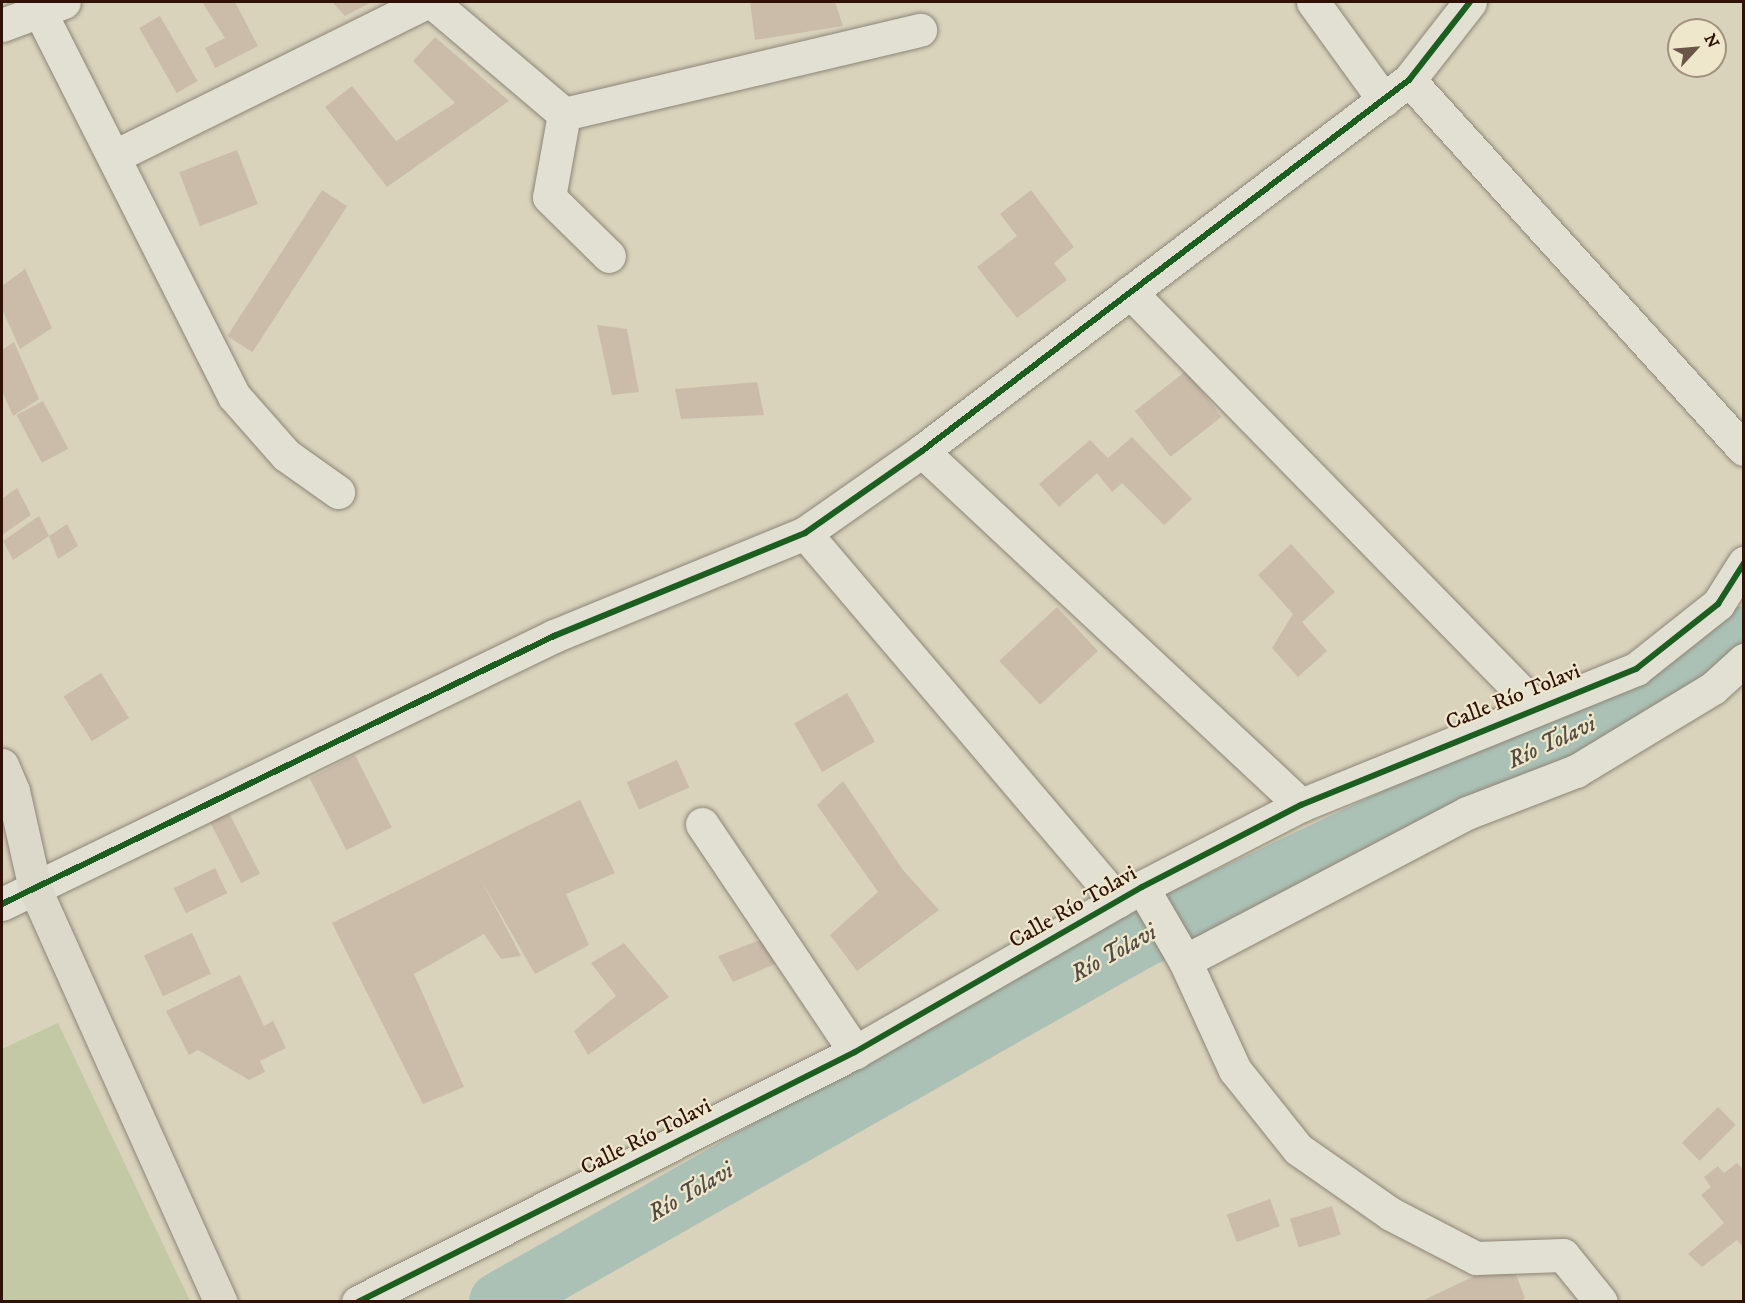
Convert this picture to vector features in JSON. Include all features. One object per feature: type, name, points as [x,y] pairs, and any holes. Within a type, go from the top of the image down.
[{"type":"main road","points":[[2,765],[13,791],[35,889],[220,1302]]},
{"type":"street","points":[[115,156],[429,2],[572,113]]},
{"type":"street","points":[[1313,2],[1743,449]]},
{"type":"street","points":[[2,904],[554,636],[804,533],[922,451],[1396,90],[1470,2]]},
{"type":"street","points":[[2,25],[52,7],[115,156],[234,396],[286,455],[338,492]]},
{"type":"street","points":[[572,113],[920,30]]},
{"type":"street","points":[[572,113],[549,197],[609,256]]},
{"type":"street","points":[[1130,292],[1535,706]]},
{"type":"street","points":[[922,451],[1301,805]]},
{"type":"street","points":[[804,533],[1134,893],[1184,959],[1235,1070],[1298,1149],[1391,1214],[1476,1257],[1563,1255],[1601,1302]]},
{"type":"street","name":"Calle Río Tolavi","points":[[358,1302],[413,1291],[855,1052],[1134,893],[1301,805],[1535,706],[1636,669],[1718,603],[1743,563]]},
{"type":"street","points":[[1184,959],[1467,813],[1576,771],[1713,688],[1743,660]]},
{"type":"street","points":[[702,824],[855,1052]]},
{"type":"green space","points":[[58,1023],[190,1301],[2,1301],[2,1049]]},
{"type":"building","points":[[202,2],[235,2],[258,46],[215,68],[205,48],[225,38]]},
{"type":"building","points":[[332,2],[372,2],[345,16]]},
{"type":"building","points":[[750,2],[835,2],[843,26],[755,40]]},
{"type":"building","points":[[160,16],[198,81],[177,93],[139,28]]},
{"type":"building","points":[[435,37],[509,101],[387,187],[325,107],[352,86],[396,141],[455,103],[413,61]]},
{"type":"building","points":[[237,150],[258,204],[200,226],[179,172]]},
{"type":"building","points":[[322,190],[347,206],[252,352],[227,336]]},
{"type":"building","points":[[1031,190],[1074,247],[1054,263],[1067,280],[1017,318],[977,267],[1017,236],[1000,214]]},
{"type":"building","points":[[25,269],[52,328],[20,349],[2,309],[2,286]]},
{"type":"building","points":[[597,325],[627,329],[639,392],[612,395]]},
{"type":"building","points":[[14,342],[39,399],[13,416],[2,391],[2,350]]},
{"type":"building","points":[[1186,371],[1222,417],[1170,457],[1135,411]]},
{"type":"building","points":[[757,382],[764,415],[681,419],[675,389]]},
{"type":"building","points":[[43,401],[68,449],[42,463],[17,415]]},
{"type":"building","points":[[1132,437],[1192,499],[1164,525],[1122,483],[1112,492],[1097,473],[1059,507],[1039,484],[1090,440],[1108,458]]},
{"type":"building","points":[[17,488],[31,515],[2,535],[2,499]]},
{"type":"building","points":[[39,516],[49,536],[13,560],[3,541]]},
{"type":"building","points":[[67,524],[78,546],[58,559],[49,536]]},
{"type":"building","points":[[1291,544],[1335,592],[1302,622],[1327,651],[1298,677],[1272,648],[1293,614],[1258,575]]},
{"type":"building","points":[[1057,607],[1098,651],[1040,705],[999,661]]},
{"type":"building","points":[[101,673],[129,718],[92,741],[64,696]]},
{"type":"building","points":[[847,693],[875,741],[822,772],[794,724]]},
{"type":"building","points":[[355,755],[392,827],[346,850],[310,778]]},
{"type":"building","points":[[677,760],[689,787],[639,810],[627,782]]},
{"type":"building","points":[[843,781],[903,870],[939,910],[857,971],[830,935],[878,892],[817,805]]},
{"type":"building","points":[[580,800],[615,873],[566,894],[589,945],[535,974],[481,880],[521,956],[501,959],[484,934],[414,974],[464,1087],[423,1104],[332,923]]},
{"type":"building","points":[[225,805],[260,874],[241,883],[206,815]]},
{"type":"building","points":[[215,868],[227,893],[186,913],[174,888]]},
{"type":"building","points":[[192,933],[211,974],[163,996],[144,955]]},
{"type":"building","points":[[763,939],[775,964],[733,982],[718,956]]},
{"type":"building","points":[[624,943],[669,997],[588,1055],[574,1031],[616,996],[591,963]]},
{"type":"building","points":[[240,975],[264,1026],[273,1021],[286,1048],[260,1061],[265,1072],[249,1080],[198,1050],[189,1055],[166,1011]]},
{"type":"building","points":[[1718,1107],[1736,1125],[1700,1161],[1682,1143]]},
{"type":"building","points":[[1737,1163],[1744,1170],[1744,1248],[1737,1240],[1702,1267],[1688,1254],[1724,1223],[1701,1195],[1711,1187],[1704,1177],[1718,1166],[1724,1173]]},
{"type":"building","points":[[1270,1199],[1280,1226],[1237,1242],[1227,1215]]},
{"type":"building","points":[[1332,1206],[1341,1235],[1299,1248],[1290,1219]]},
{"type":"building","points":[[1510,1259],[1525,1298],[1519,1302],[1420,1302]]},
{"type":"waterway","name":"Río Tolavi","points":[[499,1302],[1138,940],[1677,685],[1744,636]]},
{"type":"cycle path","points":[[2,904],[554,636],[805,533],[922,451],[1409,80],[1470,2]]},
{"type":"cycle path","points":[[358,1302],[855,1052],[1142,887],[1301,805],[1636,669],[1718,604],[1744,563]]}]
